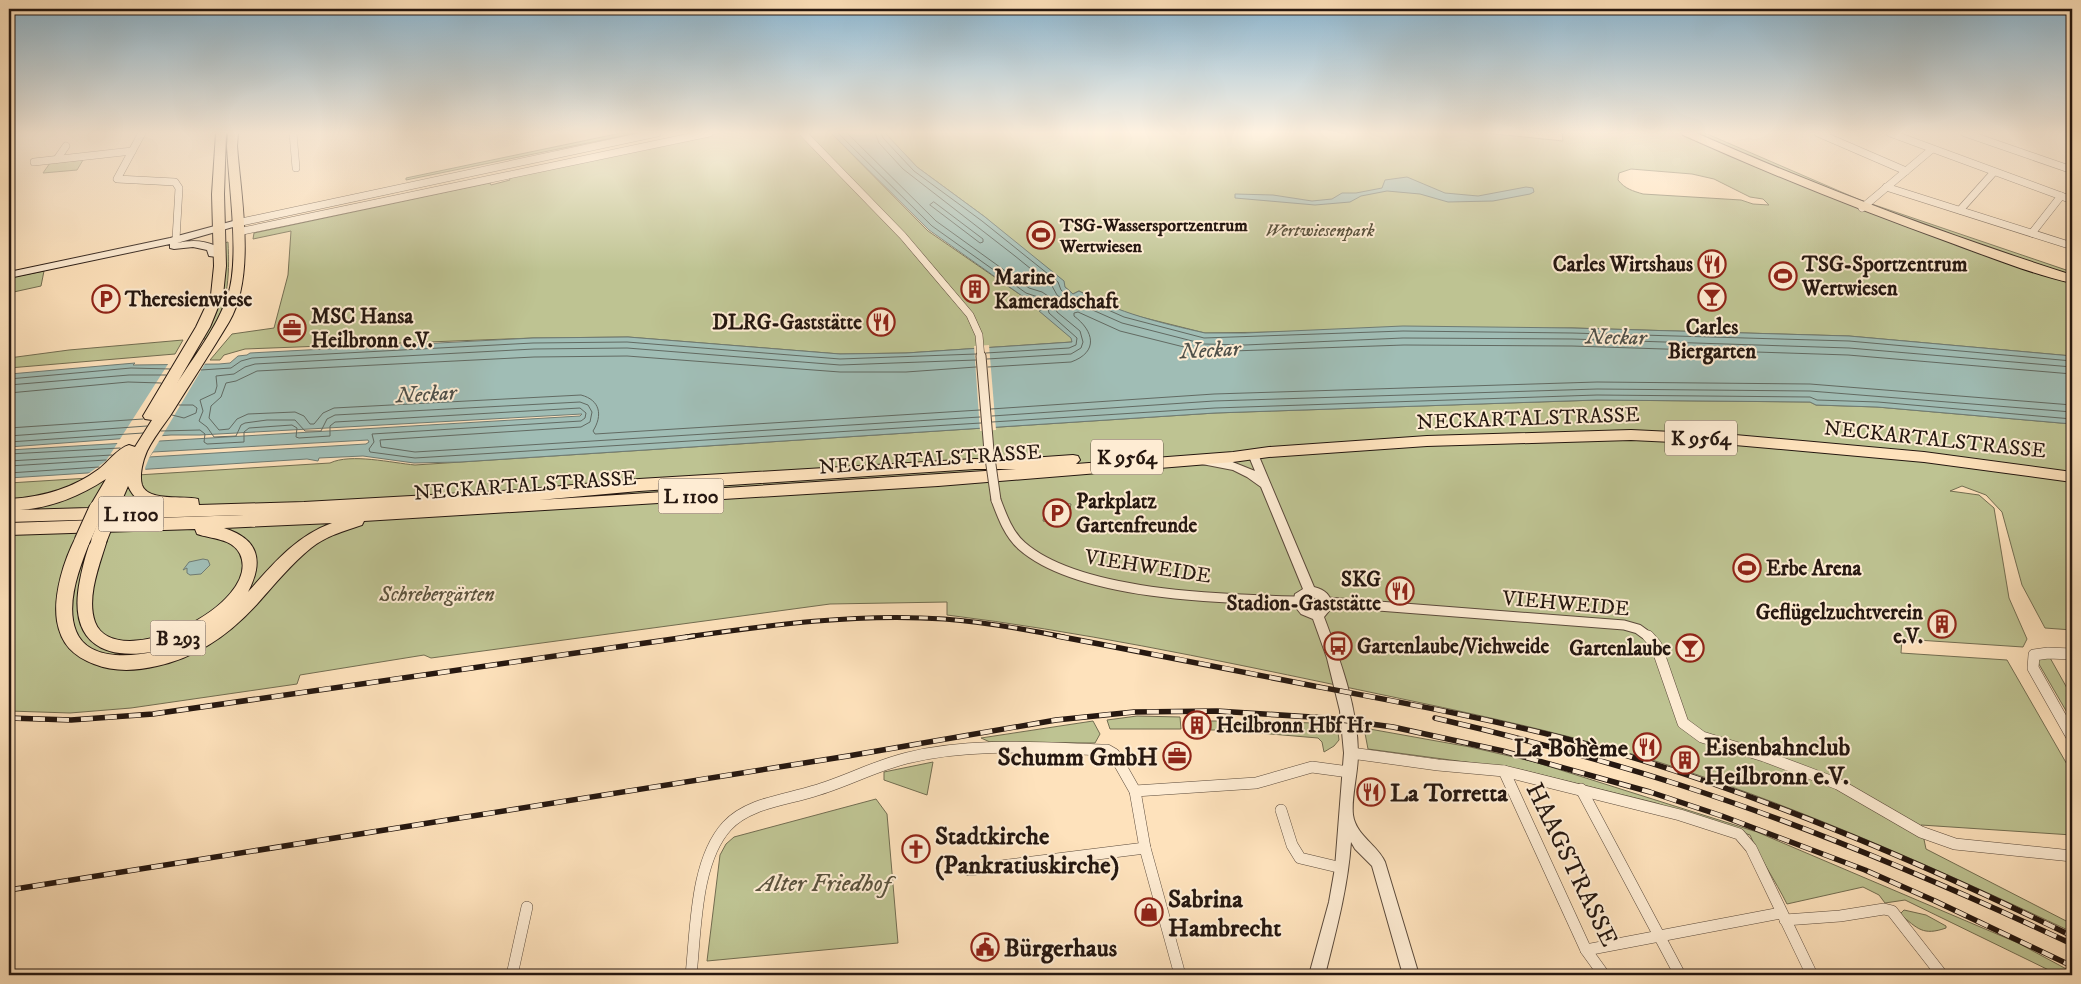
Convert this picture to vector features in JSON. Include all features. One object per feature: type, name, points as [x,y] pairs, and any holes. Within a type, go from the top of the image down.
[{"type":"main road","points":[[218,179],[220,256],[217,295],[192,347],[134,451],[124,478],[82,541],[70,575],[64,601],[64,621],[70,637],[82,651],[98,660],[119,663],[143,661],[172,654],[190,646],[220,628],[244,608],[281,566],[312,539],[324,532],[352,522],[398,514]]},
{"type":"main road","points":[[124,478],[134,451],[224,320],[238,283],[234,179]]},
{"type":"main road","points":[[1795,179],[1862,208],[2072,279]]},
{"type":"main road","points":[[9,276],[173,240],[189,240],[237,227]]},
{"type":"main road","points":[[150,245],[163,247],[190,243],[204,244],[212,248],[214,254],[220,256]]},
{"type":"main road","points":[[2050,272],[2072,284]]},
{"type":"main road","name":"NECKARTALSTRASSE","points":[[9,529],[141,526],[398,514],[1002,476],[1253,454],[1477,438],[1631,435],[1735,440],[1924,457],[2072,477]]},
{"type":"main road","name":"NECKARTALSTRASSE","points":[[9,516],[304,508],[518,496],[639,485],[975,464],[1000,465],[1237,450],[1253,454]]},
{"type":"main road","points":[[9,505],[58,498],[96,479],[134,451]]},
{"type":"main road","name":"NECKARTALSTRASSE","points":[[124,478],[147,498],[166,502],[204,503],[527,486],[639,485]]},
{"type":"main road","name":"B 293","points":[[104,508],[99,540],[84,595],[85,613],[87,625],[94,634],[113,645],[138,647],[176,638],[197,629],[217,616],[234,600],[244,586],[249,573],[251,560],[248,551],[243,543],[235,538],[218,531],[141,526]]},
{"type":"street","points":[[117,179],[170,180],[175,182],[179,188],[173,240]]},
{"type":"street","points":[[237,227],[452,179]]},
{"type":"street","points":[[237,227],[478,179]]},
{"type":"street","name":"VIEHWEIDE","points":[[848,179],[903,236],[965,308],[979,335],[989,451],[996,500],[1011,532],[1023,547],[1043,561],[1076,575],[1118,585],[1167,591],[1298,601]]},
{"type":"street","points":[[1862,208],[1896,179]]},
{"type":"street","points":[[1960,210],[1988,179]]},
{"type":"street","points":[[2013,179],[2072,200]]},
{"type":"street","points":[[1886,187],[2072,246]]},
{"type":"street","points":[[2032,233],[2061,196]]},
{"type":"street","points":[[1253,454],[1310,591]]},
{"type":"street","points":[[1200,460],[1233,465],[1245,470],[1267,487]]},
{"type":"street","points":[[1310,591],[1321,594],[1327,602],[1326,610],[1316,614],[1302,609],[1298,601],[1302,594],[1310,591]]},
{"type":"street","name":"VIEHWEIDE","points":[[1327,602],[1624,625],[1638,628],[1648,635],[1656,645],[1683,723],[1689,730],[1838,784],[1921,832],[1956,844],[2072,856]]},
{"type":"street","points":[[1316,614],[1334,658],[1347,711],[1351,753],[1342,868],[1336,902],[1317,975]]},
{"type":"street","points":[[2072,654],[2048,653],[2034,655],[2033,668],[2072,737]]},
{"type":"street","points":[[691,975],[703,879],[708,859],[727,827],[743,814],[818,790],[881,765],[946,751],[972,748],[1107,750],[1114,754],[1135,791],[1145,848],[1180,975]]},
{"type":"street","points":[[1351,753],[1438,765],[1504,771],[1680,815],[1739,834],[1751,848],[1812,975]]},
{"type":"street","points":[[1135,791],[1256,783],[1312,767],[1350,772]]},
{"type":"street","name":"HAAGSTRASSE","points":[[1504,771],[1586,950],[1604,975]]},
{"type":"street","points":[[1581,789],[1680,975]]},
{"type":"street","points":[[1281,810],[1292,845],[1300,858],[1342,868]]},
{"type":"street","points":[[1346,817],[1360,844],[1378,862],[1411,975]]},
{"type":"street","points":[[969,870],[1145,848]]},
{"type":"street","points":[[512,975],[527,907]]},
{"type":"street","points":[[1586,950],[1783,916],[1840,916],[1884,909],[1892,911],[1942,975]]},
{"type":"green space","points":[[876,179],[928,231],[1025,298],[1036,301],[1045,309],[1040,311],[1072,338],[1072,342],[906,353],[840,354],[628,337],[533,338],[245,349],[224,355],[220,360],[210,360],[232,334],[274,328],[288,275],[291,231],[253,239],[254,233],[510,180]]},
{"type":"green space","name":"Wertwiesenpark","points":[[933,179],[1618,179],[1626,188],[1643,194],[1741,200],[1753,204],[1769,205],[1763,199],[1750,197],[1714,179],[1811,179],[1860,200],[2072,272],[2072,356],[1849,336],[1572,328],[1205,333],[1125,313],[1079,291],[1073,294],[985,217]]},
{"type":"green space","points":[[228,242],[228,280],[223,305],[213,328],[206,339],[203,339],[215,315],[222,293],[224,243]]},
{"type":"green space","points":[[44,271],[41,286],[9,293],[9,278]]},
{"type":"green space","points":[[183,340],[175,354],[9,368],[9,358],[69,350]]},
{"type":"green space","name":"Schrebergärten","points":[[1597,400],[1810,402],[1816,405],[1877,407],[2072,424],[2072,630],[2045,628],[2022,585],[2002,512],[1986,495],[1962,486],[1950,491],[1979,495],[1994,508],[2009,598],[2027,639],[2023,647],[1902,639],[1901,653],[2007,660],[2072,773],[2072,835],[1921,825],[1926,849],[2072,924],[2072,932],[1925,865],[1826,823],[1776,803],[1633,754],[1506,722],[1239,665],[1093,637],[947,615],[947,602],[830,604],[431,658],[424,655],[300,675],[297,684],[131,708],[70,713],[9,711],[9,483],[330,463],[349,459],[372,459],[415,465],[1215,413]],"holes":[[[1047,502],[1071,504],[1067,524],[1043,521]]]},
{"type":"green space","points":[[2049,656],[2072,697],[2072,721],[2036,659]]},
{"type":"green space","points":[[1137,716],[1180,717],[1181,729],[1110,729],[1107,720]]},
{"type":"green space","points":[[1093,721],[1100,734],[1095,743],[990,742],[981,738]]},
{"type":"green space","points":[[1210,721],[1219,721],[1220,725],[1260,728],[1261,721],[1337,724],[1339,740],[1334,746],[1324,752],[1322,742],[1318,738],[1211,730]]},
{"type":"green space","points":[[1364,728],[1470,747],[1535,762],[1757,832],[2018,943],[2072,972],[2072,975],[2059,975],[1905,900],[1885,903],[1879,895],[1863,887],[1787,904],[1750,835],[1656,803],[1518,769],[1368,749]]},
{"type":"green space","points":[[933,762],[927,795],[884,780],[884,772]]},
{"type":"green space","name":"Alter Friedhof","points":[[876,799],[887,814],[898,943],[707,961],[720,855],[726,844],[734,837]]},
{"type":"green space","points":[[1904,910],[1926,915],[1946,926],[1946,928],[1932,931],[1921,930],[1900,914]]},
{"type":"water","name":"Neckar","points":[[877,179],[933,179],[985,217],[1064,281],[1065,287],[1073,294],[1079,291],[1124,311],[1205,333],[1403,326],[1572,328],[1849,336],[2072,356],[2072,424],[1877,407],[1816,405],[1810,402],[1597,400],[1215,413],[460,462],[414,463],[363,456],[319,458],[318,461],[307,459],[9,478],[9,450],[580,416],[582,414],[171,435],[9,447],[10,374],[135,363],[133,365],[219,364],[230,363],[238,356],[250,353],[533,338],[628,337],[840,354],[906,353],[1072,342],[1071,338],[1039,311],[1044,308],[1036,301],[1025,298],[929,230]],"holes":[[[368,440],[369,442],[366,444],[149,457],[153,452]]]},
{"type":"water","points":[[1412,179],[1445,193],[1478,196],[1526,187],[1533,188],[1534,192],[1493,201],[1448,202],[1420,194],[1387,191],[1361,196],[1350,202],[1315,205],[1235,198],[1235,194],[1273,195],[1312,201],[1332,199],[1342,193],[1356,193],[1382,188],[1385,180]]},
{"type":"water","points":[[203,559],[208,560],[210,565],[201,574],[190,575],[187,573],[187,568],[183,570],[189,562]]},
{"type":"pier","points":[[989,345],[996,430],[980,431],[974,346]]},
{"type":"pier","points":[[170,361],[206,362],[149,458],[145,468],[146,472],[85,476],[106,461]]},
{"type":"railway","points":[[686,637],[814,621],[879,618],[944,619],[974,622],[1064,637]]},
{"type":"railway","points":[[9,718],[71,720],[153,714],[694,636]]},
{"type":"railway","points":[[1057,636],[1458,714],[1601,748],[1722,787],[1841,832],[1957,882],[2072,936]]},
{"type":"railway","points":[[9,890],[848,756],[1056,720],[1134,712],[1217,711],[1327,718],[1393,727],[1503,751],[1650,792],[1722,816],[1865,870],[2072,966]]},
{"type":"railway","points":[[1435,718],[1589,757],[1730,802],[1878,858],[2072,944]]},
{"type":"place","name":"TSG-Wassersportzentrum Wertwiesen","points":[[1041,235]]},
{"type":"place","name":"Carles Wirtshaus","points":[[1712,264]]},
{"type":"place","name":"TSG-Sportzentrum Wertwiesen","points":[[1783,276]]},
{"type":"place","name":"Marine Kameradschaft","points":[[975,289]]},
{"type":"place","name":"Carles Biergarten","points":[[1712,297]]},
{"type":"place","name":"Theresienwiese","points":[[106,299]]},
{"type":"place","name":"DLRG-Gaststätte","points":[[881,322]]},
{"type":"place","name":"MSC Hansa Heilbronn e.V.","points":[[292,328]]},
{"type":"place","name":"Parkplatz Gartenfreunde","points":[[1057,513]]},
{"type":"place","name":"Erbe Arena","points":[[1747,568]]},
{"type":"place","name":"SKG Stadion-Gaststätte","points":[[1400,591]]},
{"type":"place","name":"Geflügelzuchtverein e.V.","points":[[1942,624]]},
{"type":"place","name":"Gartenlaube/Viehweide","points":[[1338,646]]},
{"type":"place","name":"Gartenlaube","points":[[1690,648]]},
{"type":"place","name":"Heilbronn Hbf Hr","points":[[1197,725]]},
{"type":"place","name":"La Bohème","points":[[1647,747]]},
{"type":"place","name":"Schumm GmbH","points":[[1177,756]]},
{"type":"place","name":"Eisenbahnclub Heilbronn e.V.","points":[[1685,760]]},
{"type":"place","name":"La Torretta","points":[[1371,792]]},
{"type":"place","name":"Stadtkirche (Pankratiuskirche)","points":[[916,849]]},
{"type":"place","name":"Sabrina Hambrecht","points":[[1149,912]]},
{"type":"place","name":"Bürgerhaus","points":[[985,947]]}]
